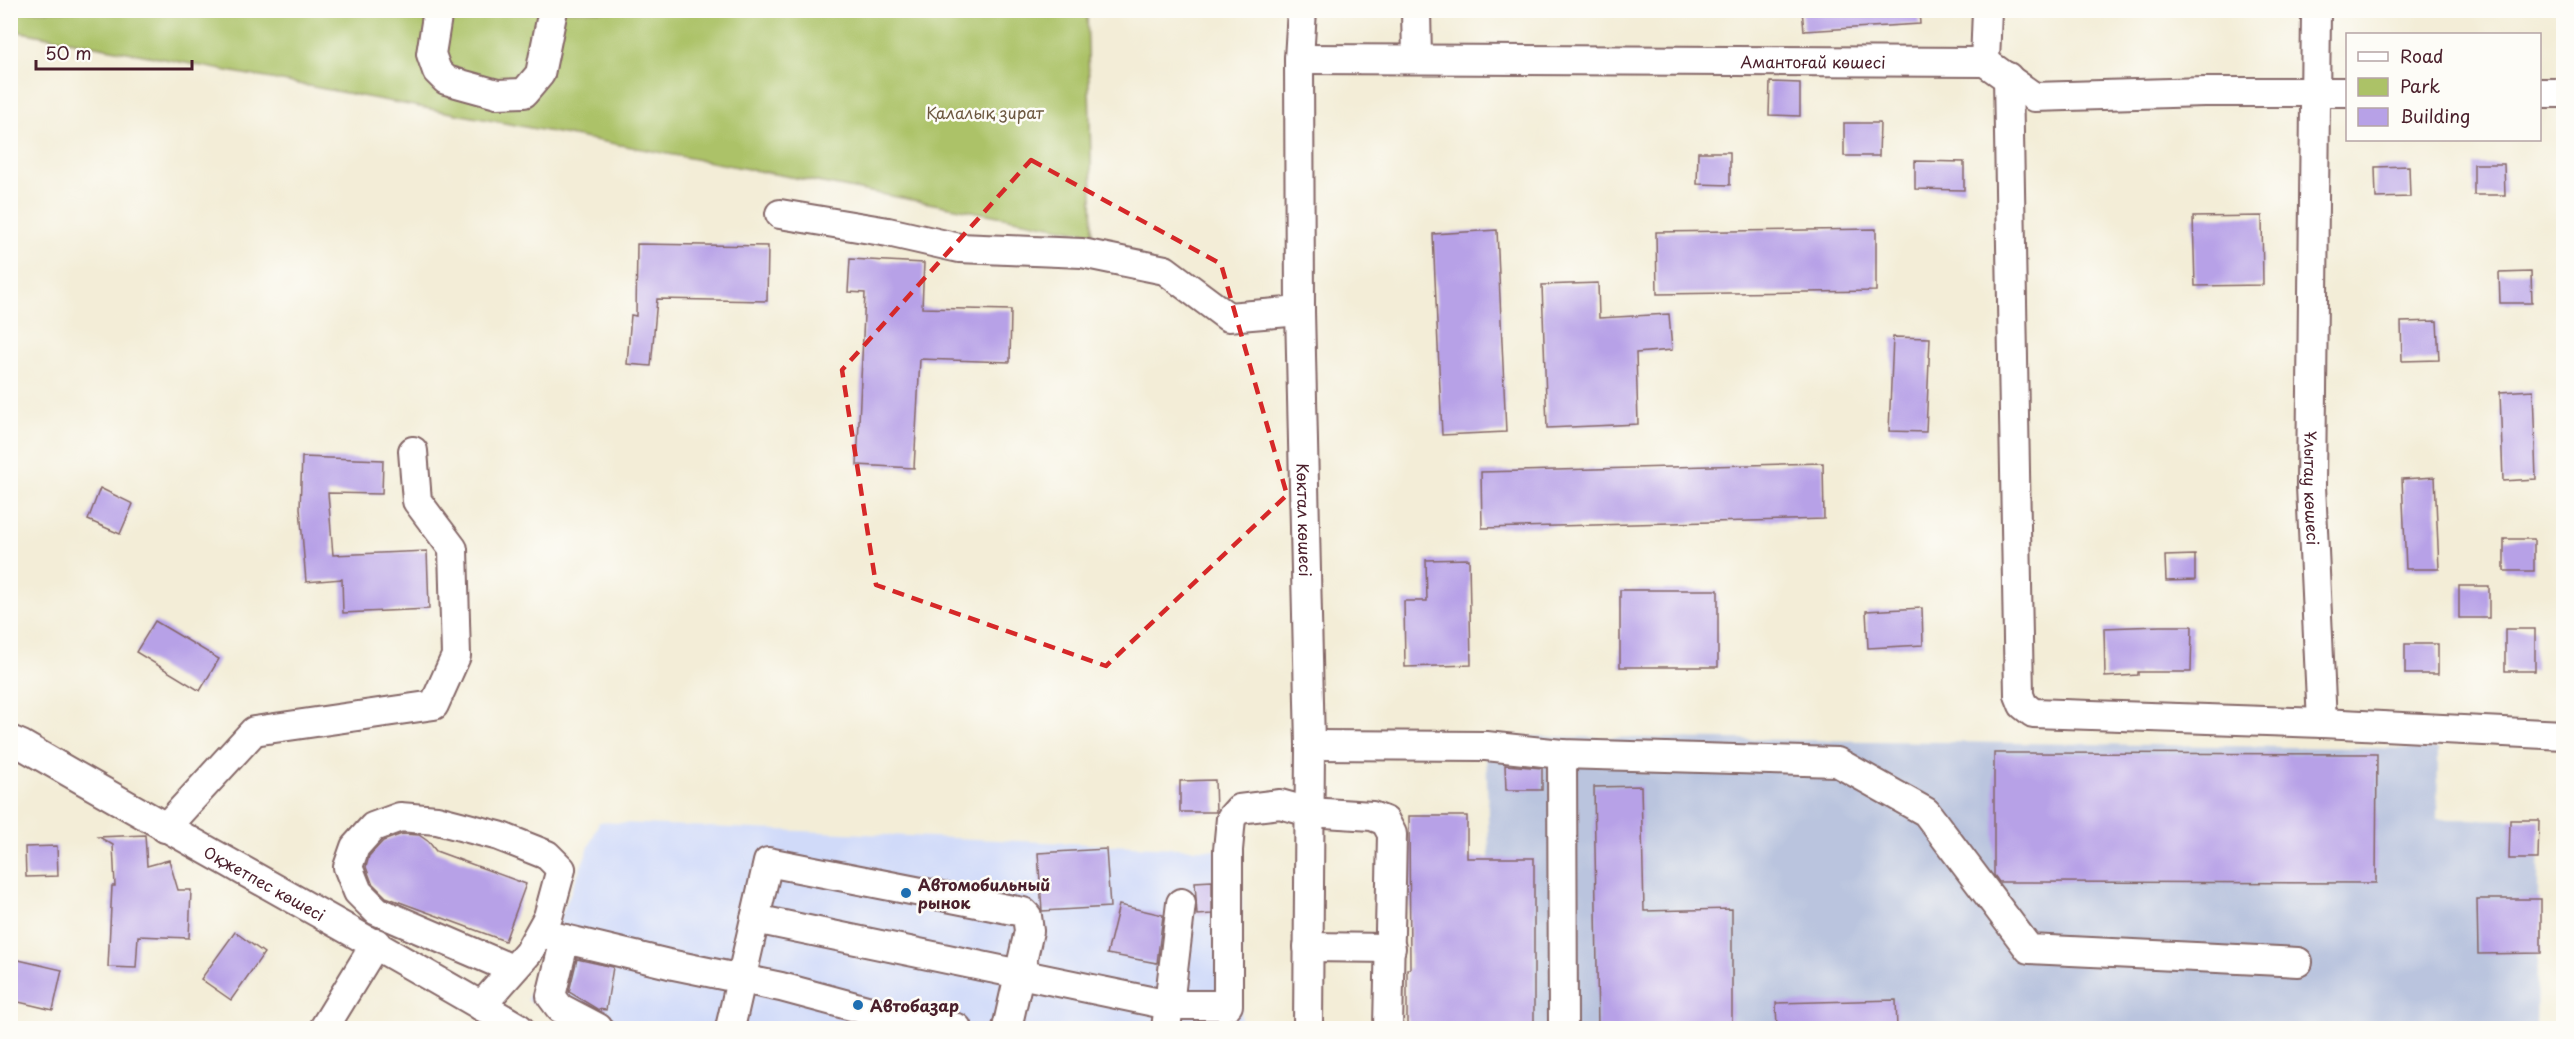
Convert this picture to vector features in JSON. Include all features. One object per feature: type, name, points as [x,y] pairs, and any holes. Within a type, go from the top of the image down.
[{"type":"street","points":[[438,10],[431,54],[437,72],[446,81],[497,94],[524,93],[540,74],[553,10]]},
{"type":"street","name":"Көктал көшесі","points":[[1302,10],[1299,59],[1300,311],[1310,745],[1308,1029]]},
{"type":"street","points":[[1416,10],[1417,58]]},
{"type":"street","points":[[1987,10],[1985,62],[2034,97],[2346,92]]},
{"type":"street","name":"Ұлытау көшесі","points":[[2316,10],[2311,486],[2322,723]]},
{"type":"street","name":"Амантоғай көшесі","points":[[1299,59],[1985,62]]},
{"type":"street","points":[[2008,77],[2019,695],[2023,705],[2033,713],[2322,723],[2564,735]]},
{"type":"street","points":[[2541,93],[2564,93]]},
{"type":"street","points":[[780,214],[888,232],[959,248],[1082,253],[1164,270],[1228,317],[1300,311]]},
{"type":"street","points":[[165,828],[254,731],[434,705],[456,656],[453,549],[417,501],[413,451]]},
{"type":"street","name":"Оқжетпес көшесі","points":[[10,740],[376,943],[519,1029]]},
{"type":"street","points":[[1310,745],[1486,746],[1562,754],[1837,762],[1926,812],[2029,949],[2298,962]]},
{"type":"street","points":[[1562,754],[1563,1029]]},
{"type":"street","points":[[755,919],[1019,972],[1168,1017],[1228,1017],[1228,850],[1231,818],[1239,808],[1280,804],[1309,812],[1372,816],[1385,821],[1392,834],[1388,1029]]},
{"type":"street","points":[[512,969],[377,911],[358,892],[348,867],[355,847],[373,827],[400,817],[437,820],[499,836],[547,855],[561,869],[548,917],[552,936],[550,996],[560,1008],[598,1029]]},
{"type":"street","points":[[730,1029],[768,862],[1023,912],[1027,916],[1029,931],[1007,1029]]},
{"type":"street","points":[[1168,1017],[1181,903]]},
{"type":"street","points":[[481,1006],[528,953],[552,936],[781,987],[889,1016],[957,1029]]},
{"type":"street","points":[[324,1029],[376,943]]},
{"type":"street","points":[[1308,947],[1391,948]]},
{"type":"highlighted area","points":[[1031,160],[1221,264],[1287,495],[1106,666],[876,585],[842,370]]},
{"type":"shaded area","points":[[1509,736],[2438,749],[2437,819],[2539,820],[2536,1028],[1494,1028],[1486,746]]},
{"type":"shaded area","name":"Автомобильный рынок","points":[[599,822],[1242,851],[1241,1028],[579,1028],[527,1000]]},
{"type":"green space","name":"Қалалық зират","points":[[10,11],[1087,11],[1093,234],[11,30]]},
{"type":"building","points":[[1802,10],[1919,10],[1920,24],[1804,31]]},
{"type":"building","points":[[1770,82],[1800,83],[1800,116],[1769,115]]},
{"type":"building","points":[[1844,123],[1880,123],[1879,156],[1844,156]]},
{"type":"building","points":[[1698,152],[1730,152],[1730,185],[1697,184]]},
{"type":"building","points":[[1915,161],[1964,162],[1964,190],[1915,189]]},
{"type":"building","points":[[2474,164],[2504,164],[2505,195],[2474,195]]},
{"type":"building","points":[[2409,166],[2410,197],[2376,198],[2375,167]]},
{"type":"building","points":[[2262,216],[2263,285],[2195,286],[2193,217]]},
{"type":"building","points":[[1876,229],[1876,291],[1657,294],[1656,232]]},
{"type":"building","points":[[1497,230],[1506,432],[1442,435],[1433,234]]},
{"type":"building","points":[[637,244],[768,246],[767,301],[657,299],[651,366],[627,364],[631,315],[636,316]]},
{"type":"building","points":[[850,259],[924,263],[922,308],[1011,310],[1010,362],[920,359],[914,468],[857,465],[865,293],[848,292]]},
{"type":"building","points":[[2531,272],[2532,303],[2500,303],[2499,273]]},
{"type":"building","points":[[1598,283],[1599,318],[1669,314],[1672,350],[1636,353],[1638,424],[1547,428],[1542,285]]},
{"type":"building","points":[[2437,321],[2439,360],[2402,361],[2401,322]]},
{"type":"building","points":[[1893,337],[1930,338],[1926,432],[1889,431]]},
{"type":"building","points":[[2533,390],[2536,479],[2503,481],[2500,392]]},
{"type":"building","points":[[302,457],[383,460],[382,494],[328,493],[333,555],[427,551],[429,609],[343,613],[342,579],[306,582],[300,508]]},
{"type":"building","points":[[1823,463],[1824,519],[1482,528],[1481,472]]},
{"type":"building","points":[[2435,477],[2439,569],[2406,569],[2402,479]]},
{"type":"building","points":[[100,488],[133,504],[120,534],[88,520]]},
{"type":"building","points":[[2504,539],[2534,539],[2534,571],[2504,571]]},
{"type":"building","points":[[2195,555],[2195,580],[2166,581],[2165,556]]},
{"type":"building","points":[[1469,559],[1471,665],[1405,667],[1404,601],[1427,601],[1426,560]]},
{"type":"building","points":[[2459,586],[2489,586],[2489,618],[2459,618]]},
{"type":"building","points":[[1620,590],[1718,590],[1718,667],[1620,667]]},
{"type":"building","points":[[1922,608],[1923,645],[1868,648],[1866,611]]},
{"type":"building","points":[[155,621],[219,659],[200,691],[136,652]]},
{"type":"building","points":[[2192,626],[2191,672],[2138,672],[2138,675],[2105,677],[2104,628]]},
{"type":"building","points":[[2505,629],[2535,629],[2535,671],[2505,671]]},
{"type":"building","points":[[2405,644],[2438,644],[2438,674],[2405,674]]},
{"type":"building","points":[[1994,753],[2377,754],[2376,883],[1999,882],[1994,875]]},
{"type":"building","points":[[1505,765],[1542,768],[1542,790],[1506,790]]},
{"type":"building","points":[[1215,780],[1216,812],[1180,812],[1180,781]]},
{"type":"building","points":[[1641,786],[1644,911],[1732,909],[1732,1029],[1598,1029],[1594,787]]},
{"type":"building","points":[[1409,816],[1467,816],[1467,858],[1534,858],[1534,1029],[1407,1029],[1407,969],[1410,969]]},
{"type":"building","points":[[2510,820],[2539,820],[2538,859],[2509,859]]},
{"type":"building","points":[[402,834],[419,835],[436,851],[526,884],[505,941],[386,897],[372,883],[366,867],[369,856],[383,841]]},
{"type":"building","points":[[145,835],[147,866],[169,860],[178,890],[191,890],[189,938],[138,936],[136,968],[108,967],[112,886],[115,886],[113,845],[99,837]]},
{"type":"building","points":[[57,846],[58,876],[26,877],[25,847]]},
{"type":"building","points":[[1106,849],[1110,907],[1042,911],[1038,853]]},
{"type":"building","points":[[1212,881],[1212,914],[1197,915],[1195,882]]},
{"type":"building","points":[[2477,899],[2541,899],[2541,953],[2478,954]]},
{"type":"building","points":[[1119,905],[1163,915],[1157,963],[1107,954]]},
{"type":"building","points":[[235,932],[264,953],[231,1000],[201,979]]},
{"type":"building","points":[[10,958],[62,970],[53,1010],[10,1000]]},
{"type":"building","points":[[577,959],[613,967],[606,1010],[597,1009],[569,992]]},
{"type":"building","points":[[1896,1000],[1897,1029],[1777,1029],[1776,1003]]},
{"type":"place","name":"Автомобильный рынок","points":[[906,893]]},
{"type":"place","name":"Автобазар","points":[[858,1005]]}]
